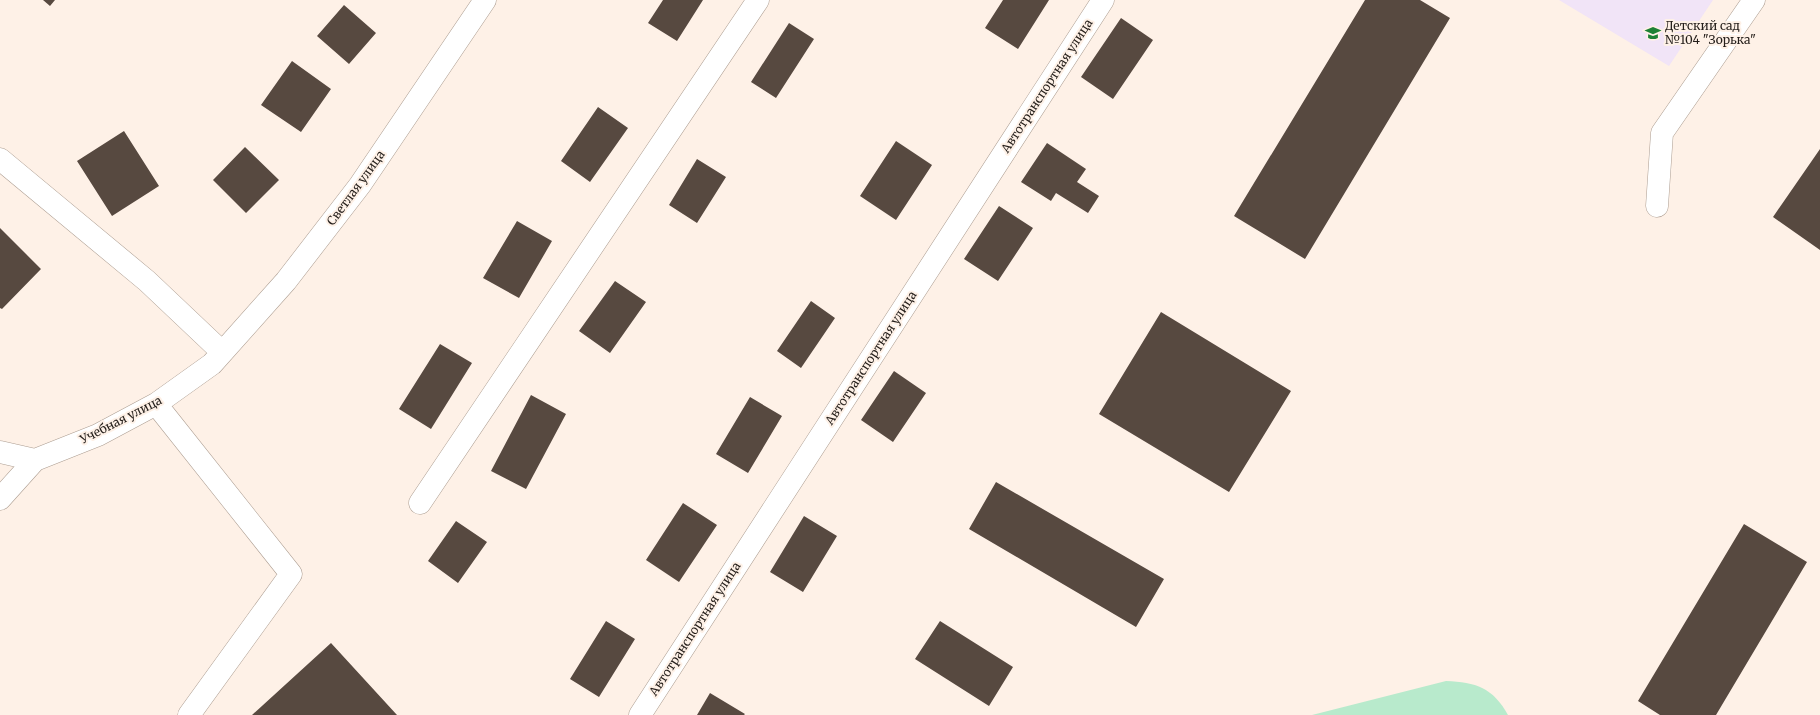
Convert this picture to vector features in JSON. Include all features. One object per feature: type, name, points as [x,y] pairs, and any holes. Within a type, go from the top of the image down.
[{"type":"street","name":"Светлая улица","points":[[217,358],[286,281],[360,185],[485,0]]},
{"type":"street","points":[[420,503],[758,0]]},
{"type":"street","name":"Автотранспортная улица","points":[[640,715],[1103,0]]},
{"type":"street","points":[[1657,206],[1662,133],[1754,0]]},
{"type":"street","points":[[0,159],[147,281],[217,358]]},
{"type":"street","name":"Учебная улица","points":[[35,460],[98,435],[156,404],[217,358]]},
{"type":"street","points":[[156,404],[291,574],[189,715]]},
{"type":"street","points":[[0,452],[35,460],[0,499]]},
{"type":"shaded area","name":"Детский сад №104 \"Зорька\"","points":[[1559,0],[1713,0],[1669,66]]},
{"type":"green space","points":[[1446,681],[1466,683],[1483,688],[1496,698],[1508,715],[1312,715]]},
{"type":"building","points":[[43,0],[55,0],[50,6]]},
{"type":"building","points":[[663,0],[703,0],[677,41],[648,23]]},
{"type":"building","points":[[1003,0],[1049,0],[1018,49],[985,28]]},
{"type":"building","points":[[1365,0],[1420,0],[1450,18],[1305,259],[1234,216]]},
{"type":"building","points":[[344,5],[376,33],[349,64],[317,36]]},
{"type":"building","points":[[1121,18],[1153,40],[1113,99],[1081,77]]},
{"type":"building","points":[[789,23],[814,39],[776,98],[751,82]]},
{"type":"building","points":[[292,61],[331,89],[301,132],[261,105]]},
{"type":"building","points":[[598,107],[628,128],[590,182],[561,161]]},
{"type":"building","points":[[124,131],[159,186],[112,216],[77,161]]},
{"type":"building","points":[[896,141],[932,165],[896,220],[860,196]]},
{"type":"building","points":[[1047,143],[1086,169],[1077,182],[1099,196],[1088,213],[1056,193],[1051,201],[1021,182]]},
{"type":"building","points":[[245,147],[279,180],[246,213],[213,180]]},
{"type":"building","points":[[1820,149],[1820,250],[1773,217]]},
{"type":"building","points":[[697,159],[726,177],[697,223],[669,205]]},
{"type":"building","points":[[999,206],[1033,228],[998,281],[964,259]]},
{"type":"building","points":[[517,221],[552,241],[519,298],[483,278]]},
{"type":"building","points":[[0,228],[41,269],[2,309],[0,308]]},
{"type":"building","points":[[615,281],[646,302],[610,353],[579,331]]},
{"type":"building","points":[[811,301],[835,318],[801,368],[777,351]]},
{"type":"building","points":[[1161,312],[1291,391],[1229,492],[1099,414]]},
{"type":"building","points":[[440,344],[472,363],[431,429],[399,409]]},
{"type":"building","points":[[894,371],[926,393],[893,442],[861,420]]},
{"type":"building","points":[[531,395],[566,414],[526,489],[491,471]]},
{"type":"building","points":[[750,397],[782,416],[748,473],[716,454]]},
{"type":"building","points":[[996,482],[1164,579],[1136,627],[969,529]]},
{"type":"building","points":[[683,503],[717,525],[679,582],[646,560]]},
{"type":"building","points":[[804,516],[837,536],[803,592],[770,572]]},
{"type":"building","points":[[456,521],[487,542],[458,583],[428,561]]},
{"type":"building","points":[[1744,524],[1807,562],[1716,715],[1660,715],[1638,701]]},
{"type":"building","points":[[606,621],[635,639],[599,697],[570,679]]},
{"type":"building","points":[[940,621],[1013,667],[989,706],[915,659]]},
{"type":"building","points":[[331,643],[397,715],[252,715]]},
{"type":"building","points":[[710,693],[745,714],[697,715]]},
{"type":"place","name":"Детский сад №104 \"Зорька\"","points":[[1653,33]]}]
